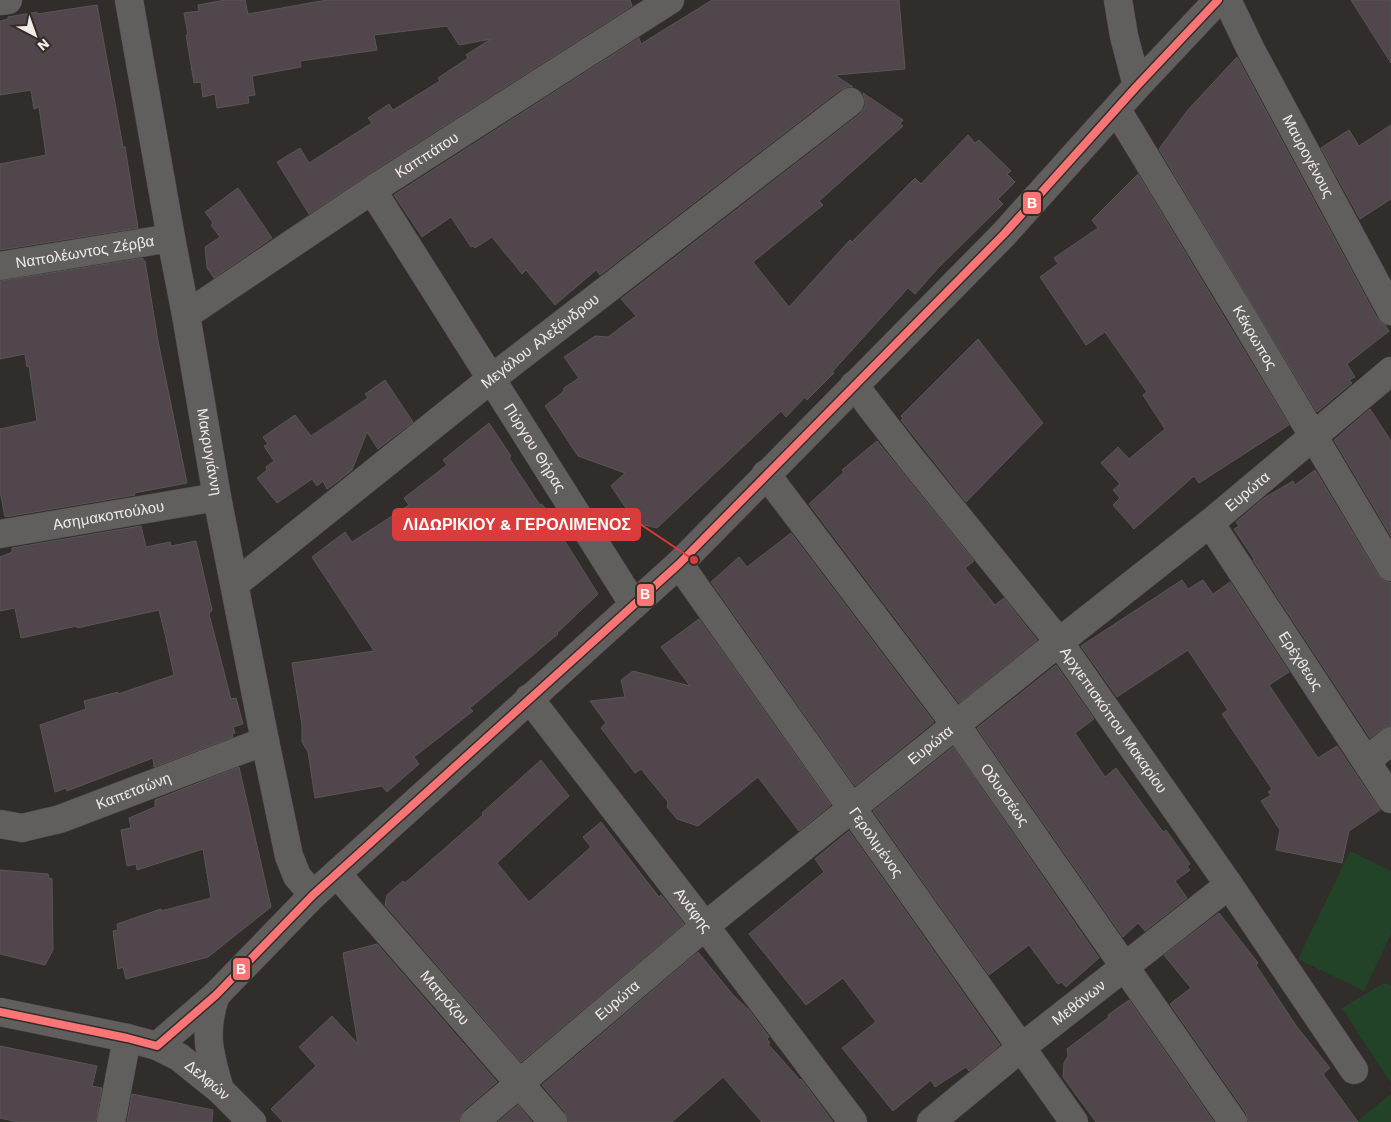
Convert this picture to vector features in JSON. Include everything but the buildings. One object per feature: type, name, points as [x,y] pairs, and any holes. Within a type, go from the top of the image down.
[{"type":"street","points":[[0,2],[8,0]]},
{"type":"street","name":"Μακρυγιάννη","points":[[129,0],[217,497],[265,741],[289,856],[297,876],[313,895]]},
{"type":"street","name":"Καππάτου","points":[[186,315],[372,190],[670,0]]},
{"type":"street","points":[[1118,0],[1124,36],[1137,86]]},
{"type":"street","points":[[157,1046],[216,994],[313,895],[679,564],[1004,234],[1137,86],[1218,0]]},
{"type":"street","name":"Μαυρογένους","points":[[1227,0],[1251,50],[1391,311]]},
{"type":"street","name":"Μεγάλου Αλεξάνδρου","points":[[235,584],[490,379],[850,102]]},
{"type":"street","name":"Κέκρωπος","points":[[1117,110],[1391,567]]},
{"type":"street","name":"Πύργου Θήρας","points":[[372,190],[634,605]]},
{"type":"street","name":"Ναπολέωντος Ζέρβα","points":[[0,266],[170,238]]},
{"type":"street","name":"Ευρώτα","points":[[474,1122],[705,926],[1059,642],[1210,524],[1391,371]]},
{"type":"street","name":"Αρχιεπισκόπου Μακαρίου","points":[[854,385],[1059,642],[1229,885],[1354,1070]]},
{"type":"street","name":"Οδυσσέως","points":[[766,474],[956,725],[1233,1122]]},
{"type":"street","name":"Ασημακοπούλου","points":[[0,534],[217,497]]},
{"type":"street","name":"Ερέχθεως","points":[[1210,524],[1391,799]]},
{"type":"street","name":"Γερολιμένος","points":[[679,564],[1074,1122]]},
{"type":"street","name":"Ανάφης","points":[[529,698],[853,1122]]},
{"type":"street","name":"Καπετσώνη","points":[[0,824],[22,828],[60,818],[265,741]]},
{"type":"street","points":[[1366,761],[1391,741]]},
{"type":"street","name":"Ματρόζου","points":[[337,874],[552,1122]]},
{"type":"street","name":"Μεθάνων","points":[[931,1122],[1022,1047],[1229,885]]},
{"type":"street","points":[[216,994],[208,1020],[208,1033],[212,1065],[220,1090]]},
{"type":"street","name":"Δελφών","points":[[0,1012],[157,1046],[179,1057],[220,1090],[252,1122]]},
{"type":"street","points":[[111,1122],[127,1038]]},
{"type":"green space","points":[[1350,851],[1391,871],[1391,934],[1364,991],[1298,959]]},
{"type":"green space","points":[[1384,983],[1391,985],[1391,1083],[1342,1008]]},
{"type":"green space","points":[[1391,1094],[1391,1122],[1356,1122]]},
{"type":"transit line","name":"Β","points":[[0,1012],[157,1046],[216,995],[313,895],[679,564],[1004,234],[1137,86],[1218,0]]},
{"type":"place","name":"ΛΙΔΩΡΙΚΙΟΥ & ΓΕΡΟΛΙΜΕΝΟΣ","points":[[694,560]]}]
